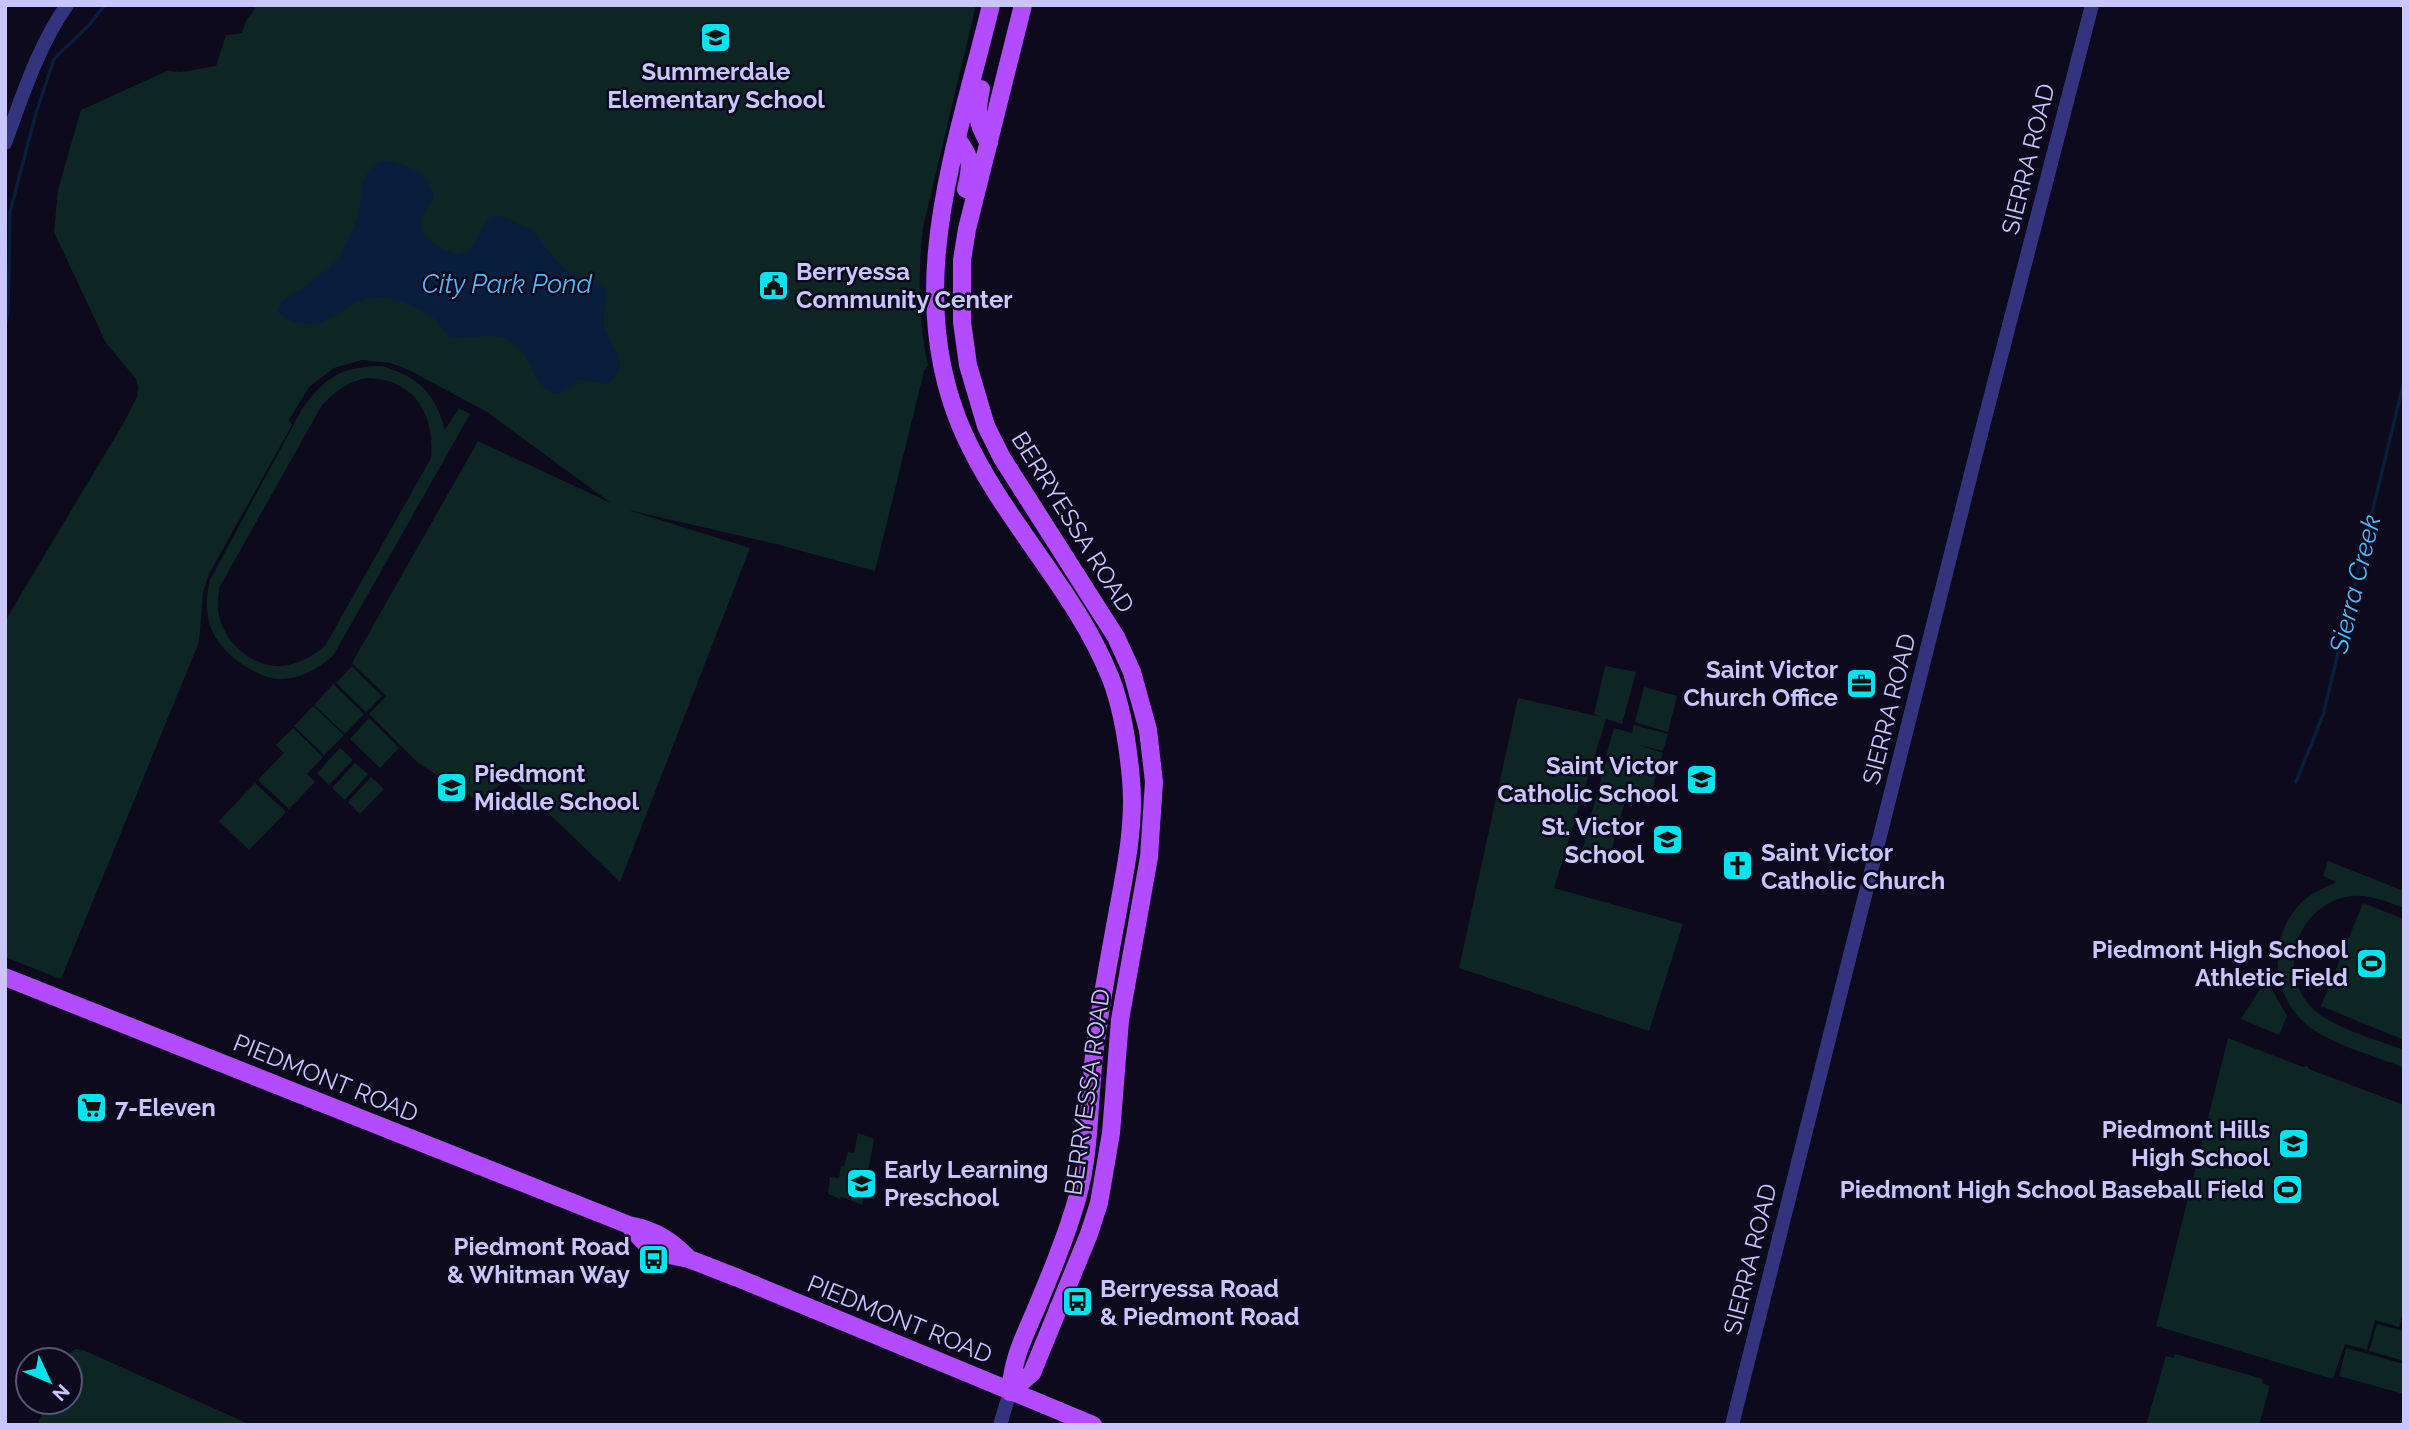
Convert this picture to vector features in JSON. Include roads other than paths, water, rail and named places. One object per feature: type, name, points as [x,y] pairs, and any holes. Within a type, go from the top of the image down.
[{"type":"main road","name":"BERRYESSA ROAD","points":[[1010,1392],[1032,1373],[1099,1203],[1111,1133],[1120,1020],[1149,857],[1154,782],[1148,730],[1132,672],[1116,637],[1082,580],[1002,458],[986,426],[968,365],[962,322],[962,260],[972,209],[1023,5]]},
{"type":"main road","name":"BERRYESSA ROAD","points":[[990,8],[944,199],[935,268],[936,328],[943,369],[963,433],[982,469],[1080,617],[1112,680],[1123,727],[1131,783],[1127,860],[1093,1064],[1086,1165],[1068,1229],[1013,1365],[1010,1392]]},
{"type":"main road","points":[[989,144],[979,127],[977,109],[990,54],[990,8]]},
{"type":"main road","points":[[957,139],[970,156],[966,190],[972,209]]},
{"type":"main road","name":"PIEDMONT ROAD","points":[[5,976],[629,1225],[649,1229],[674,1242],[689,1259],[1093,1425]]},
{"type":"street","points":[[5,143],[25,87],[67,5]]},
{"type":"street","name":"SIERRA ROAD","points":[[1732,1425],[2092,5]]},
{"type":"street","points":[[1000,1425],[1010,1392]]},
{"type":"water","name":"City Park Pond","points":[[383,161],[407,166],[427,181],[434,196],[421,224],[426,237],[445,250],[458,254],[467,251],[486,221],[493,216],[501,216],[533,230],[566,271],[603,286],[606,291],[605,330],[620,363],[615,376],[607,384],[579,379],[564,392],[554,394],[545,389],[526,356],[512,342],[496,336],[451,338],[428,314],[393,300],[371,298],[361,301],[317,323],[295,322],[283,316],[278,310],[281,303],[320,275],[340,255],[356,221],[365,178],[375,165]]},
{"type":"waterway","points":[[5,326],[8,312],[10,212],[36,113],[54,59],[89,25],[105,5]]},
{"type":"waterway","name":"Sierra Creek","points":[[2296,782],[2323,715],[2404,381]]},
{"type":"place","name":"Summerdale Elementary School","points":[[716,37]]},
{"type":"place","name":"Berryessa Community Center","points":[[773,285]]},
{"type":"place","name":"Saint Victor Church Office","points":[[1861,683]]},
{"type":"place","name":"Saint Victor Catholic School","points":[[1701,779]]},
{"type":"place","name":"Piedmont Middle School","points":[[451,787]]},
{"type":"place","name":"St. Victor School","points":[[1667,840]]},
{"type":"place","name":"Saint Victor Catholic Church","points":[[1738,866]]},
{"type":"place","name":"Piedmont High School Athletic Field","points":[[2371,963]]},
{"type":"place","name":"7-Eleven","points":[[92,1107]]},
{"type":"place","name":"Piedmont Hills High School","points":[[2293,1143]]},
{"type":"place","name":"Early Learning Preschool","points":[[861,1183]]},
{"type":"place","name":"Piedmont High School Baseball Field","points":[[2287,1189]]},
{"type":"place","name":"Piedmont Road & Whitman Way","points":[[653,1260]]},
{"type":"place","name":"Berryessa Road & Piedmont Road","points":[[1077,1302]]}]
